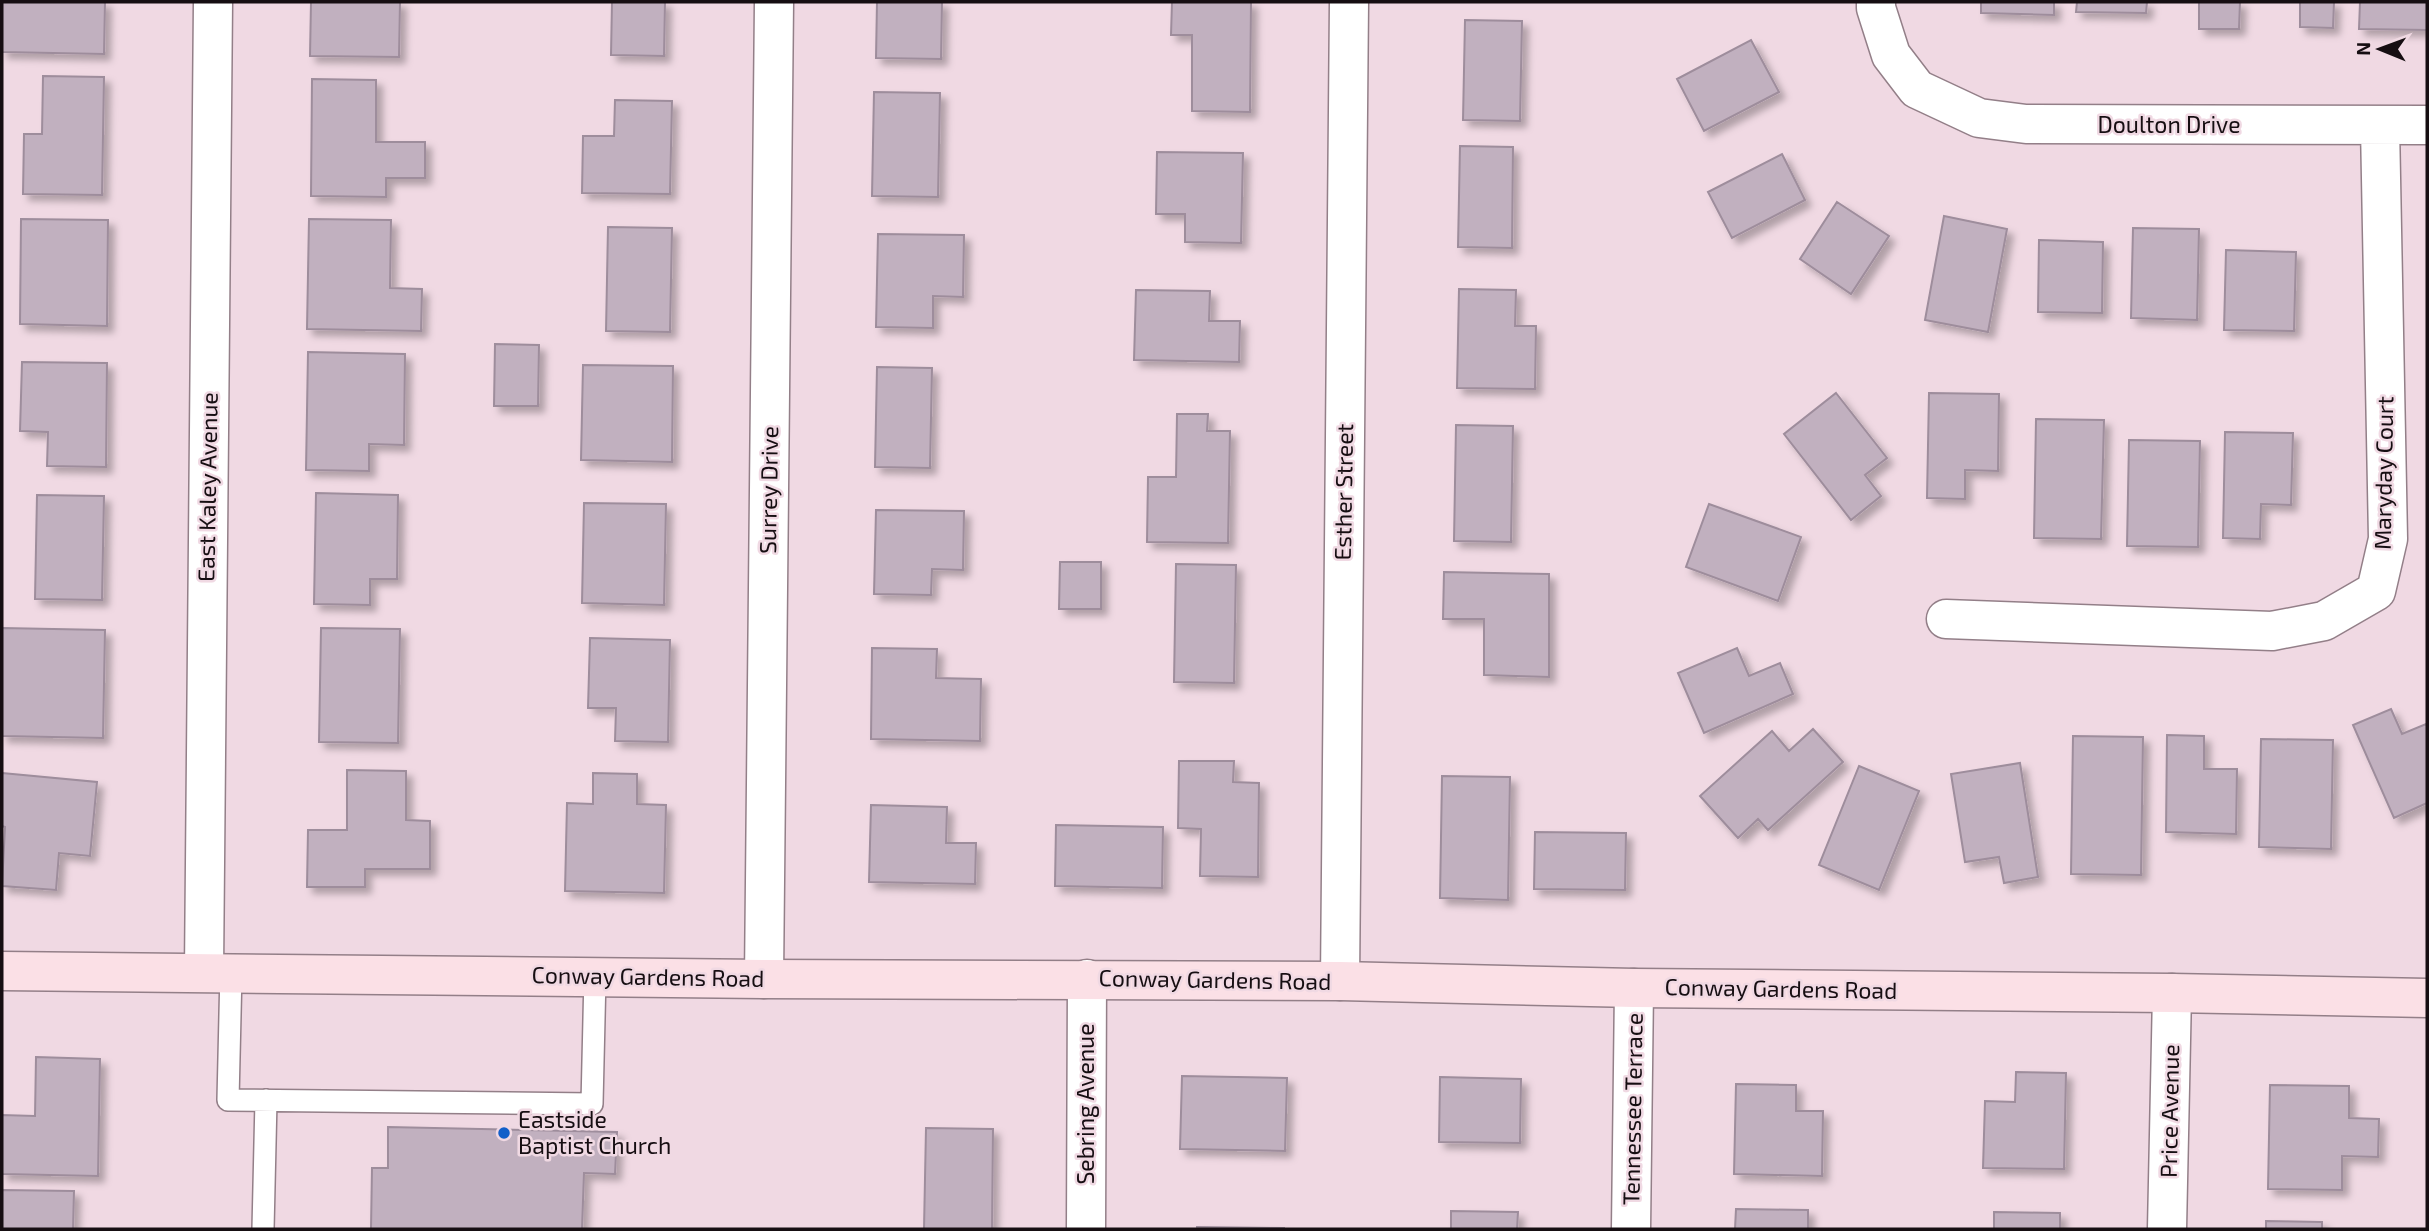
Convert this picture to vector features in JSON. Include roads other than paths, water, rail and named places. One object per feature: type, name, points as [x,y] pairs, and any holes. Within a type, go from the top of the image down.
[{"type":"street","name":"East Kaley Avenue","points":[[213,2],[217,972]]},
{"type":"street","name":"Surrey Drive","points":[[764,979],[774,2]]},
{"type":"street","name":"Esther Street","points":[[1340,982],[1349,2]]},
{"type":"street","name":"Doulton Drive","points":[[1876,2],[1891,55],[1917,89],[1979,118],[2026,124],[2427,125]]},
{"type":"street","name":"Maryday Court","points":[[1946,619],[2272,631],[2324,621],[2376,591],[2388,539],[2380,126]]},
{"type":"street","name":"Conway Gardens Road","points":[[2,971],[764,979],[1087,979],[2427,998]]},
{"type":"street","name":"Sebring Avenue","points":[[1086,1229],[1087,979]]},
{"type":"street","name":"Tennessee Terrace","points":[[1631,1229],[1634,988]]},
{"type":"street","name":"Price Avenue","points":[[2167,1229],[2172,993]]},
{"type":"lane","points":[[217,972],[228,1100],[592,1104],[595,976]]},
{"type":"lane","points":[[263,1229],[266,1100]]},
{"type":"place","name":"Eastside Baptist Church","points":[[504,1133]]}]
